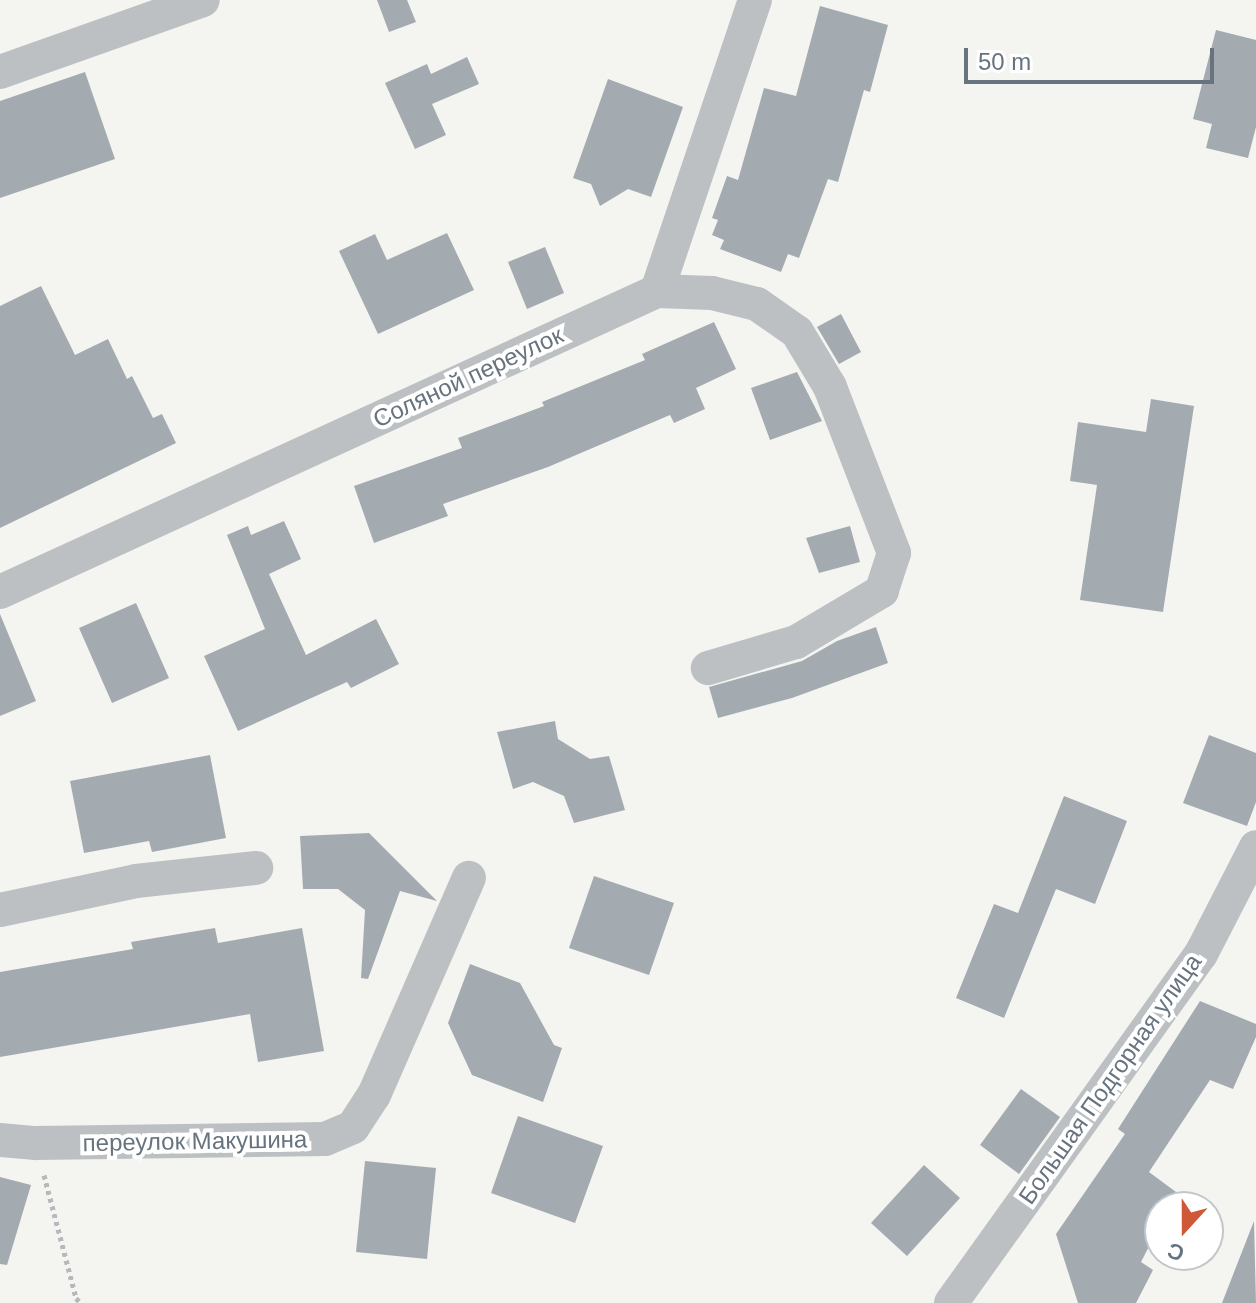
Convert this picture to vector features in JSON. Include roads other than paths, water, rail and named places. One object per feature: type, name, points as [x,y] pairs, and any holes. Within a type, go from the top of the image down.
[{"type":"street","points":[[0,72],[203,0]]},
{"type":"street","points":[[708,668],[796,642],[882,591],[894,553],[830,387],[797,332],[757,304],[712,293],[657,291],[755,0]]},
{"type":"street","name":"Соляной переулок","points":[[0,592],[657,291]]},
{"type":"street","name":"Большая Подгорная улица","points":[[951,1303],[1201,954],[1256,847]]},
{"type":"street","points":[[0,910],[136,881],[256,868]]},
{"type":"street","name":"переулок Макушина","points":[[0,1140],[36,1143],[325,1139],[353,1127],[374,1095],[469,878]]}]
